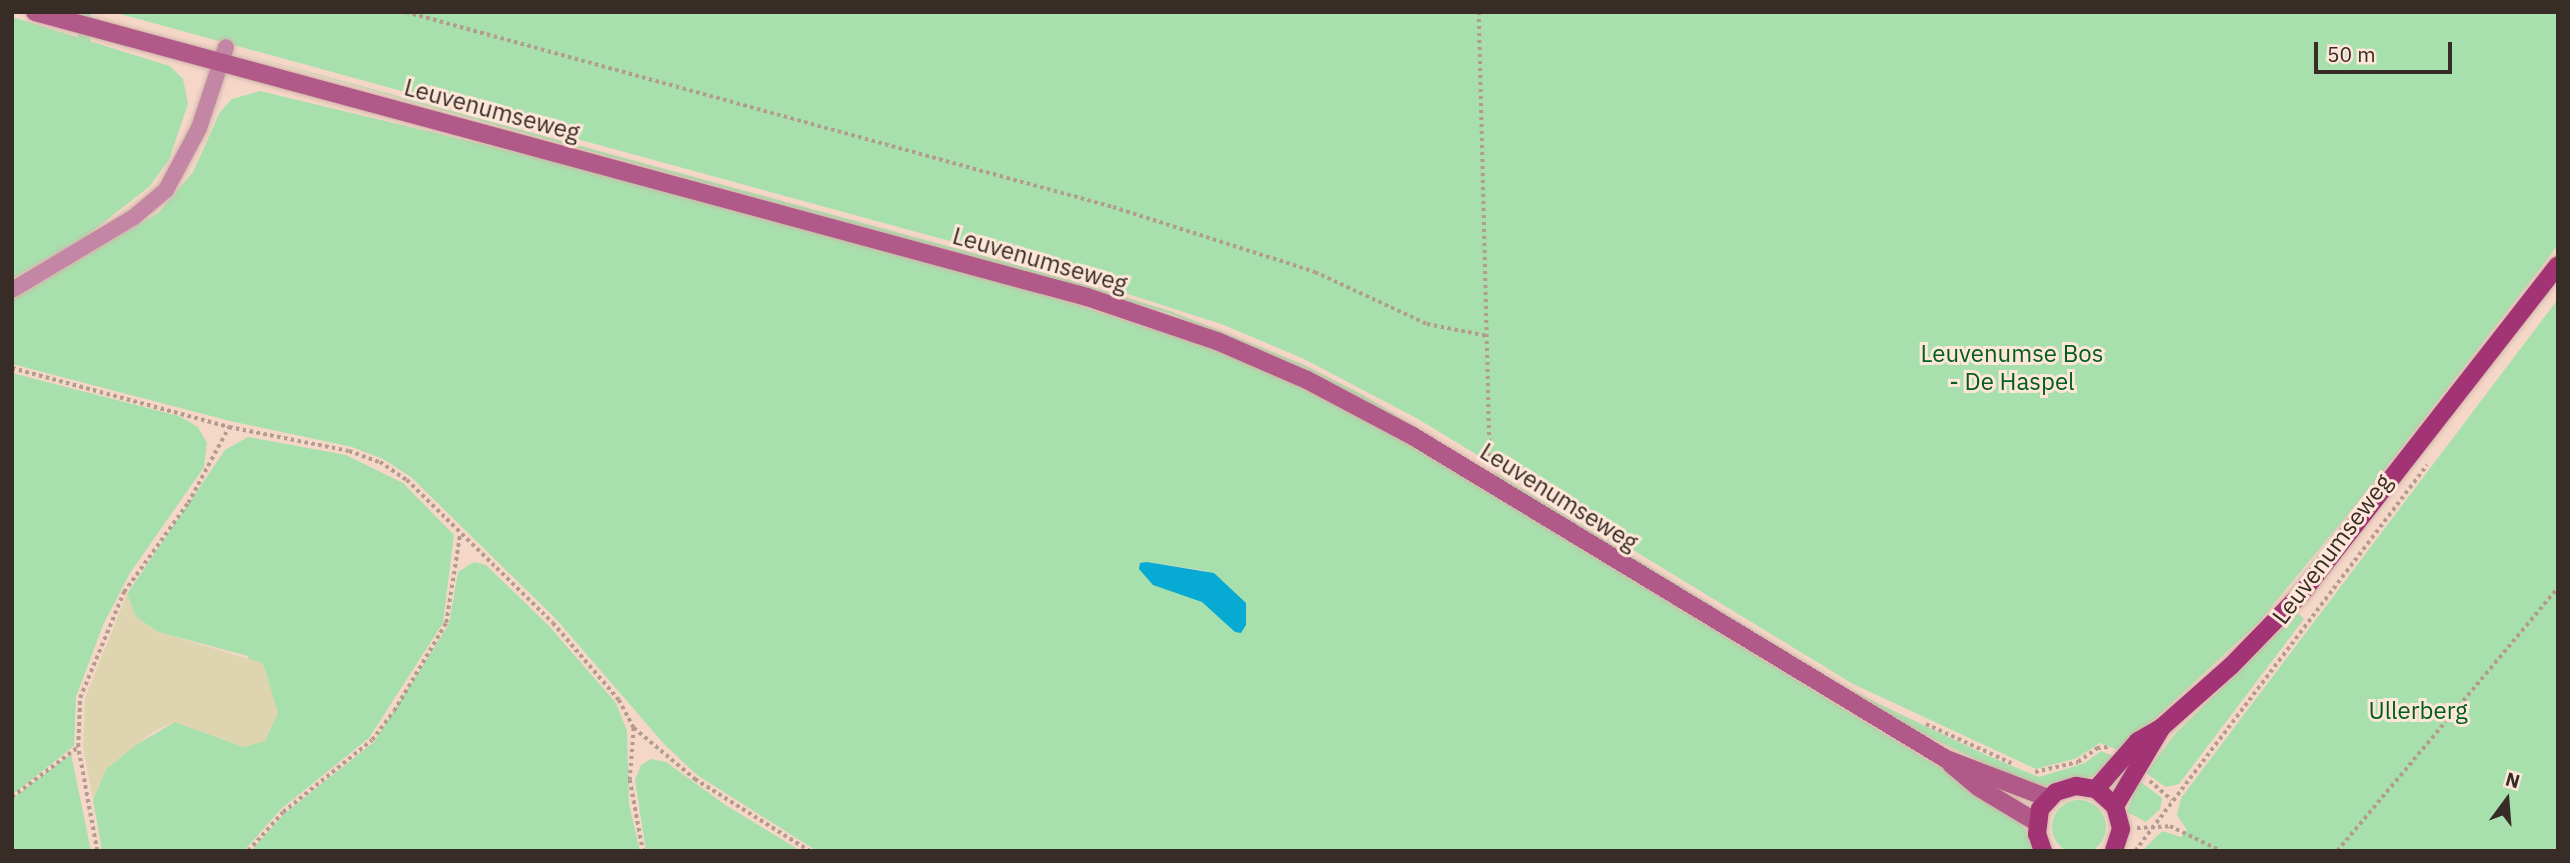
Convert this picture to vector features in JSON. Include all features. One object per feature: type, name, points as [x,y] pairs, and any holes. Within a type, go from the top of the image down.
[{"type":"main road","name":"Leuvenumseweg","points":[[35,12],[220,65],[1061,290],[1217,341],[1307,380],[1411,435],[1946,759],[1978,787],[2036,822]]},
{"type":"main road","name":"Leuvenumseweg","points":[[2096,789],[2138,741],[2162,727],[2301,594],[2558,265]]},
{"type":"main road","name":"Leuvenumseweg","points":[[2115,806],[2162,727]]},
{"type":"main road","name":"Leuvenumseweg","points":[[1946,759],[2048,798]]},
{"type":"main road","points":[[2043,851],[2036,822],[2048,798],[2066,787],[2096,789],[2115,806],[2121,828],[2114,851]]},
{"type":"street","points":[[12,290],[134,218],[166,190],[199,128],[226,47]]},
{"type":"path","points":[[405,12],[1112,207],[1315,272],[1427,324],[1488,336],[1479,12]]},
{"type":"path","name":"Leuvenumseweg","points":[[1480,460],[1490,467],[1488,336]]},
{"type":"path","points":[[12,369],[229,427],[349,451],[380,462],[407,480],[552,623],[619,700],[634,729],[695,779],[810,851]]},
{"type":"path","points":[[97,851],[79,747],[80,698],[113,615],[135,575],[188,503],[229,427]]},
{"type":"path","name":"Leuvenumseweg","points":[[2135,851],[2432,458]]},
{"type":"path","points":[[248,851],[283,811],[372,740],[394,711],[446,623],[460,534]]},
{"type":"path","points":[[2337,851],[2558,588]]},
{"type":"path","points":[[1914,719],[2020,767]]},
{"type":"path","points":[[634,729],[630,780],[643,851]]},
{"type":"path","points":[[12,797],[79,747]]},
{"type":"path","points":[[2031,772],[2078,762],[2104,747],[2123,758]]},
{"type":"path","points":[[2138,771],[2172,800]]},
{"type":"path","points":[[2121,828],[2171,826],[2221,851]]},
{"type":"green space","points":[[78,12],[90,12],[90,161],[78,161]]},
{"type":"green space","name":"Leuvenumse Bos - De Haspel","points":[[113,12],[2558,12],[2558,245],[2378,478],[2258,623],[2120,751],[2100,743],[2077,758],[2036,769],[1853,684],[1418,419],[1304,359],[1224,325],[1041,266]]},
{"type":"green space","points":[[12,17],[170,66],[183,79],[188,104],[169,160],[149,187],[86,236],[12,279]]},
{"type":"green space","points":[[228,50],[1039,271],[1170,311],[1302,364],[1363,395],[1486,471],[1300,367],[1169,313]]},
{"type":"green space","points":[[260,91],[573,166],[1033,291],[1213,349],[1293,383],[1414,447],[2019,816],[2034,851],[817,851],[697,775],[664,744],[557,620],[411,477],[383,459],[352,447],[230,421],[12,364],[12,300],[158,213],[193,172],[220,112],[232,99]],"holes":[[[1147,562],[1206,571],[1213,610]]]},
{"type":"green space","name":"Ullerberg","points":[[2558,299],[2558,851],[2142,851],[2162,831],[2181,837],[2187,830],[2177,815],[2181,798]]},
{"type":"green space","points":[[12,373],[179,416],[198,427],[207,443],[204,467],[130,573],[103,625],[76,697],[74,746],[12,795]]},
{"type":"green space","points":[[248,437],[346,455],[403,483],[454,535],[443,623],[369,738],[281,809],[244,851],[102,851],[93,800],[106,769],[117,756],[175,722],[244,747],[248,656],[158,632],[136,617],[127,594],[225,450]]},
{"type":"green space","points":[[1494,472],[1850,690],[1986,755],[2039,777],[2085,763],[2101,751],[2115,757],[2092,777],[2048,786],[2022,781],[1902,724],[1495,477]]},
{"type":"green space","points":[[474,562],[486,565],[549,626],[616,703],[627,731],[629,804],[640,851],[251,851],[284,814],[374,742],[449,624],[458,572]]},
{"type":"green space","points":[[2298,613],[2304,619],[2179,784],[2166,787],[2146,773],[2175,734]]},
{"type":"green space","points":[[71,754],[91,851],[12,851],[12,799]]},
{"type":"green space","points":[[651,759],[666,762],[724,804],[801,851],[646,851],[635,780],[641,765]]},
{"type":"green space","points":[[2138,780],[2162,798],[2160,809],[2146,822],[2127,812]]},
{"type":"green space","points":[[2079,800],[2098,808],[2106,827],[2098,846],[2079,854],[2060,846],[2052,827],[2060,808]]},
{"type":"sand","points":[[127,594],[136,617],[158,632],[263,663],[278,713],[265,741],[244,747],[175,722],[154,731],[106,769],[93,800],[83,747],[85,698]]},
{"type":"water","points":[[1140,563],[1214,573],[1246,603],[1246,625],[1241,633],[1235,632],[1202,602],[1153,585],[1139,569]]}]
